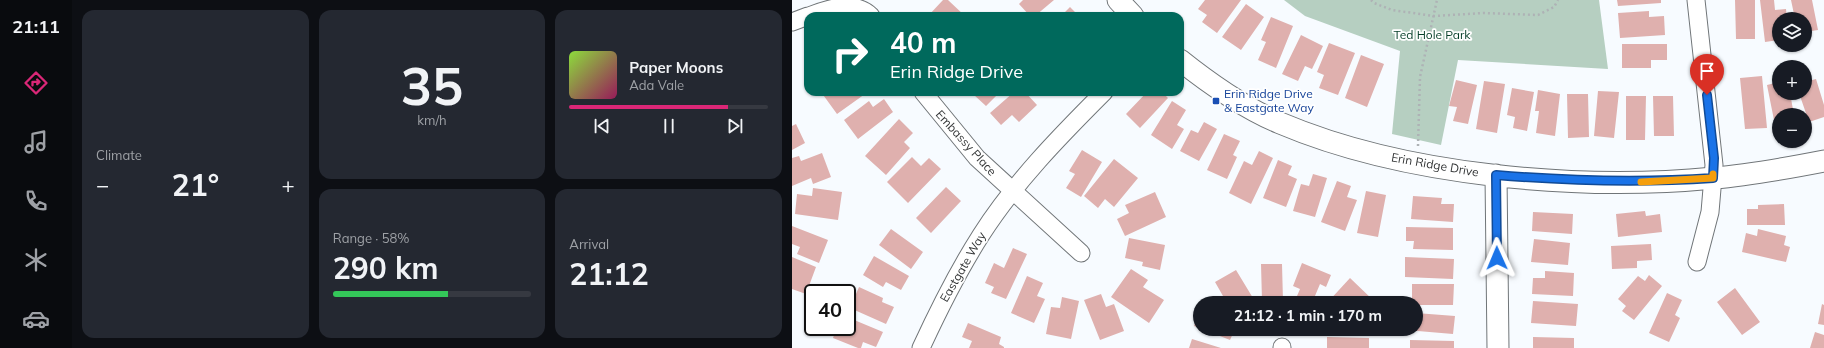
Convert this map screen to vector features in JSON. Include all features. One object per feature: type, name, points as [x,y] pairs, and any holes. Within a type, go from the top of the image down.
[{"type":"street","points":[[1118,0],[1129,12]]},
{"type":"street","points":[[1696,0],[1714,158],[1709,217],[1697,262]]},
{"type":"street","points":[[819,12],[837,5],[849,4],[864,8],[868,12]]},
{"type":"street","points":[[792,22],[804,18]]},
{"type":"street","name":"Erin Ridge Drive","points":[[1184,63],[1230,96],[1279,122],[1322,139],[1375,154],[1414,162],[1496,175],[1565,180],[1628,182],[1713,178],[1754,173],[1824,161]]},
{"type":"street","name":"Embassy Place","points":[[926,96],[977,158],[1013,191]]},
{"type":"street","name":"Eastgate Way","points":[[921,348],[960,270],[981,235],[1013,191],[1046,152],[1100,96]]},
{"type":"street","points":[[1496,175],[1498,348]]},
{"type":"street","points":[[1013,191],[1081,253]]},
{"type":"path","points":[[1371,0],[1374,3],[1392,10],[1434,16],[1484,12],[1538,14],[1554,7],[1558,0]]},
{"type":"path","points":[[1418,148],[1420,77],[1437,0]]},
{"type":"green space","name":"Ted Hole Park","points":[[1284,0],[1599,0],[1608,69],[1458,60],[1441,145],[1392,134],[1400,51],[1305,16]]},
{"type":"building","points":[[943,0],[948,0],[961,12],[932,12]]},
{"type":"building","points":[[1023,0],[1054,0],[1040,12],[1026,12],[1019,4]]},
{"type":"building","points":[[1205,0],[1241,0],[1217,33],[1202,22],[1207,15],[1198,9]]},
{"type":"building","points":[[1617,0],[1661,0],[1661,3],[1618,6]]},
{"type":"building","points":[[1735,0],[1755,0],[1755,39],[1736,39]]},
{"type":"building","points":[[1760,0],[1774,0],[1775,10],[1786,9],[1786,12],[1772,12],[1772,41],[1765,42]]},
{"type":"building","points":[[1791,0],[1812,0],[1818,30],[1812,31],[1812,12],[1794,12]]},
{"type":"building","points":[[1246,4],[1264,17],[1241,50],[1222,37]]},
{"type":"building","points":[[1070,7],[1075,12],[1065,12]]},
{"type":"building","points":[[1649,11],[1649,17],[1664,16],[1665,35],[1620,38],[1618,13]]},
{"type":"building","points":[[1271,17],[1293,26],[1276,68],[1258,60],[1266,42],[1261,40]]},
{"type":"building","points":[[1301,35],[1323,46],[1312,69],[1305,66],[1298,81],[1282,74]]},
{"type":"building","points":[[1329,43],[1355,53],[1338,95],[1319,88],[1324,75],[1317,72]]},
{"type":"building","points":[[1622,44],[1667,44],[1667,60],[1651,60],[1651,68],[1622,68]]},
{"type":"building","points":[[1361,55],[1384,64],[1367,107],[1345,98]]},
{"type":"building","points":[[1762,76],[1767,128],[1745,129],[1740,78]]},
{"type":"building","points":[[1816,79],[1824,105],[1824,117],[1812,121],[1812,108],[1804,108],[1801,100],[1812,100],[1812,80]]},
{"type":"building","points":[[1456,80],[1477,85],[1468,124],[1453,121],[1457,107],[1449,106]]},
{"type":"building","points":[[1484,81],[1505,84],[1497,133],[1476,129]]},
{"type":"building","points":[[1772,84],[1772,100],[1791,100],[1793,108],[1772,108],[1772,110],[1767,85]]},
{"type":"building","points":[[1512,88],[1534,92],[1527,131],[1513,128],[1515,117],[1507,115]]},
{"type":"building","points":[[1538,90],[1560,94],[1555,136],[1536,133],[1539,111],[1535,111]]},
{"type":"building","points":[[1598,91],[1619,92],[1614,138],[1594,136]]},
{"type":"building","points":[[1567,94],[1588,94],[1589,137],[1568,138]]},
{"type":"building","points":[[824,96],[862,96],[837,114]]},
{"type":"building","points":[[975,96],[996,96],[986,106]]},
{"type":"building","points":[[1009,96],[1029,96],[1037,105],[1019,122],[1012,115],[1001,125],[990,113]]},
{"type":"building","points":[[1143,96],[1166,96],[1168,98],[1140,128],[1126,114]]},
{"type":"building","points":[[1626,96],[1646,96],[1645,140],[1626,140]]},
{"type":"building","points":[[1653,96],[1673,96],[1674,136],[1654,136]]},
{"type":"building","points":[[884,99],[893,112],[858,139],[844,120],[869,101],[873,107]]},
{"type":"building","points":[[1172,101],[1186,110],[1177,125],[1184,129],[1172,149],[1151,135]]},
{"type":"building","points":[[899,119],[913,133],[904,142],[910,148],[886,175],[865,156]]},
{"type":"building","points":[[1204,122],[1217,129],[1199,161],[1180,151],[1191,130],[1198,133]]},
{"type":"building","points":[[796,124],[805,143],[792,150],[792,126]]},
{"type":"building","points":[[1224,134],[1240,141],[1233,155],[1237,157],[1227,179],[1207,170]]},
{"type":"building","points":[[1082,150],[1102,162],[1081,197],[1066,188],[1075,174],[1069,171]]},
{"type":"building","points":[[1259,151],[1273,158],[1251,204],[1229,193],[1244,161],[1252,165]]},
{"type":"building","points":[[822,153],[831,177],[813,184],[811,178],[792,186],[792,158],[799,156],[801,161]]},
{"type":"building","points":[[912,157],[921,166],[929,158],[941,169],[908,203],[887,182]]},
{"type":"building","points":[[1114,159],[1138,178],[1114,207],[1105,199],[1098,208],[1084,196]]},
{"type":"building","points":[[1278,160],[1292,166],[1288,175],[1297,179],[1286,207],[1263,198]]},
{"type":"building","points":[[1313,174],[1327,178],[1315,217],[1293,211],[1301,184],[1309,186]]},
{"type":"building","points":[[1337,181],[1351,186],[1347,197],[1357,200],[1345,231],[1321,222]]},
{"type":"building","points":[[946,187],[961,201],[931,233],[916,218]]},
{"type":"building","points":[[813,188],[842,192],[838,220],[795,214],[797,194],[812,196]]},
{"type":"building","points":[[1366,191],[1386,195],[1378,237],[1357,233]]},
{"type":"building","points":[[1155,192],[1166,217],[1125,236],[1117,219],[1129,213],[1125,205]]},
{"type":"building","points":[[1413,196],[1442,198],[1441,204],[1454,204],[1453,222],[1411,219]]},
{"type":"building","points":[[1784,204],[1785,225],[1747,225],[1747,209],[1758,209],[1758,205]]},
{"type":"building","points":[[1645,211],[1646,216],[1660,214],[1662,232],[1618,237],[1616,214]]},
{"type":"building","points":[[1533,212],[1573,214],[1572,234],[1532,231]]},
{"type":"building","points":[[792,226],[828,240],[819,263],[797,254],[800,247],[792,244]]},
{"type":"building","points":[[1406,227],[1453,228],[1453,250],[1413,249],[1414,241],[1406,241]]},
{"type":"building","points":[[891,229],[923,252],[911,269],[879,245]]},
{"type":"building","points":[[1758,229],[1786,236],[1784,245],[1790,247],[1786,262],[1742,252],[1746,233],[1757,236]]},
{"type":"building","points":[[1129,238],[1165,245],[1160,270],[1142,266],[1143,262],[1125,258]]},
{"type":"building","points":[[1534,239],[1570,243],[1568,265],[1531,262]]},
{"type":"building","points":[[1651,244],[1652,260],[1637,261],[1637,268],[1612,269],[1611,246]]},
{"type":"building","points":[[1013,248],[1027,254],[1006,299],[991,293],[994,287],[985,283],[994,263],[1004,268]]},
{"type":"building","points":[[874,256],[909,276],[901,290],[886,282],[883,287],[863,275]]},
{"type":"building","points":[[792,257],[816,267],[810,284],[804,284],[804,293],[792,289]]},
{"type":"building","points":[[1405,257],[1454,259],[1453,279],[1405,277]]},
{"type":"building","points":[[1302,263],[1331,275],[1326,287],[1320,284],[1315,296],[1297,296],[1300,289],[1293,286]]},
{"type":"building","points":[[1261,264],[1282,264],[1283,296],[1262,296]]},
{"type":"building","points":[[1131,269],[1148,280],[1143,287],[1164,300],[1149,323],[1111,297]]},
{"type":"building","points":[[1236,270],[1252,296],[1223,296],[1215,282]]},
{"type":"building","points":[[1545,271],[1574,273],[1573,296],[1532,294],[1533,278],[1545,278]]},
{"type":"building","points":[[1649,275],[1662,286],[1634,320],[1622,311],[1626,306],[1618,299],[1638,276],[1645,281]]},
{"type":"building","points":[[1027,276],[1043,283],[1037,296],[1045,299],[1034,323],[1011,313]]},
{"type":"building","points":[[1350,278],[1369,296],[1333,296]]},
{"type":"building","points":[[1412,284],[1454,284],[1453,305],[1423,305],[1423,296],[1412,296]]},
{"type":"building","points":[[859,287],[883,298],[882,302],[894,307],[886,324],[856,311],[856,294]]},
{"type":"building","points":[[1735,288],[1760,322],[1742,335],[1717,302]]},
{"type":"building","points":[[1667,293],[1682,300],[1675,315],[1680,318],[1669,342],[1649,333]]},
{"type":"building","points":[[1101,294],[1106,307],[1114,304],[1124,331],[1100,340],[1084,300]]},
{"type":"building","points":[[1062,297],[1079,301],[1071,339],[1046,334],[1051,307],[1060,308]]},
{"type":"building","points":[[1533,301],[1578,304],[1576,326],[1531,323]]},
{"type":"building","points":[[1822,304],[1824,305],[1824,325],[1818,324]]},
{"type":"building","points":[[1423,314],[1455,316],[1453,334],[1423,331]]},
{"type":"building","points":[[856,321],[883,332],[876,347],[863,342],[861,348],[858,348],[833,338],[834,336],[856,336]]},
{"type":"building","points":[[968,323],[1001,337],[999,344],[1004,348],[969,348],[972,341],[962,337]]},
{"type":"building","points":[[1815,332],[1824,335],[1824,348],[1810,348]]},
{"type":"building","points":[[1220,336],[1232,336],[1230,340]]},
{"type":"building","points":[[1327,337],[1369,338],[1369,348],[1327,348]]},
{"type":"building","points":[[1533,337],[1574,338],[1574,348],[1533,348]]},
{"type":"building","points":[[1192,339],[1221,348],[1189,348]]},
{"type":"building","points":[[1410,340],[1454,341],[1454,348],[1410,348]]},
{"type":"slow traffic","points":[[1641,182],[1713,178],[1713,174]]},
{"type":"place","name":"Erin Ridge Drive & Eastgate Way","points":[[1216,101]]},
{"type":"route","points":[[1497,258],[1496,175],[1565,180],[1628,182],[1713,178],[1714,158],[1707,95]]}]
